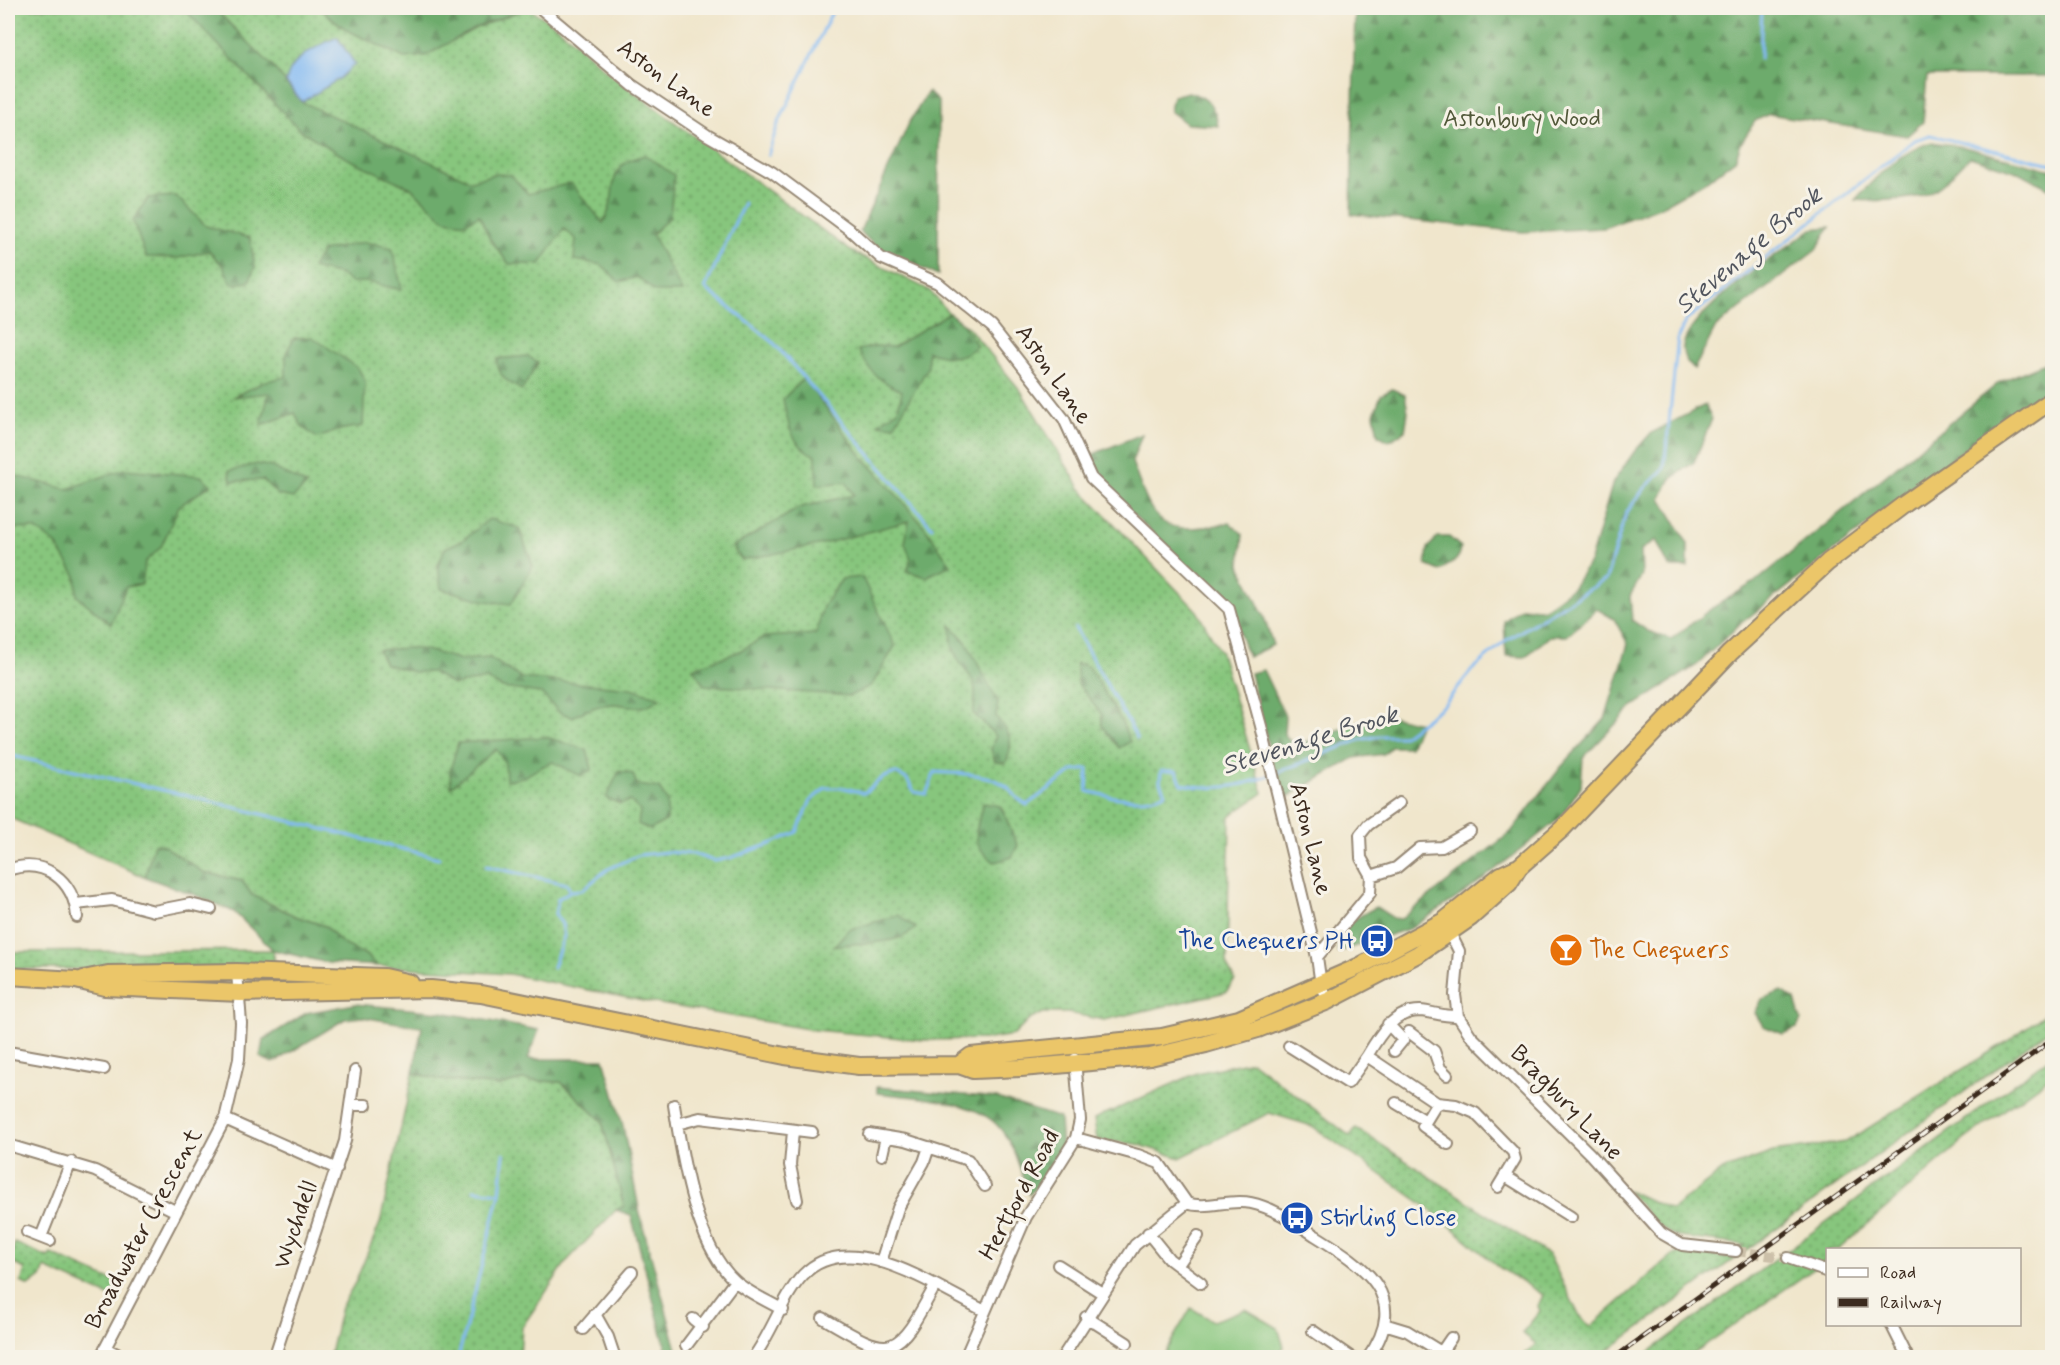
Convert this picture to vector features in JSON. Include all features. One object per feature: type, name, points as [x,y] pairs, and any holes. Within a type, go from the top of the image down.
[{"type":"highway","points":[[959,1065],[971,1056],[1031,1050],[1150,1057],[1206,1044],[1258,1029],[1328,1001],[1418,954],[1447,927],[1502,889],[1519,867],[1562,829],[1730,653],[1828,562],[1906,503],[2052,400]]},
{"type":"highway","points":[[8,976],[76,980],[105,987],[240,993],[431,989],[482,994],[785,1056],[859,1066],[959,1065],[973,1070],[1021,1068],[1239,1018],[1321,985],[1447,927]]},
{"type":"highway","points":[[76,980],[108,974],[237,972],[384,977],[431,989]]},
{"type":"street","name":"Aston Lane","points":[[540,8],[632,84],[707,135],[772,172],[850,230],[881,258],[938,283],[992,327],[1064,419],[1091,478],[1229,609],[1262,726],[1317,957],[1321,985],[1328,1001]]},
{"type":"street","points":[[1317,957],[1371,893],[1371,876],[1361,858],[1360,835],[1368,825],[1399,803]]},
{"type":"street","points":[[1371,876],[1396,868],[1420,848],[1442,847],[1470,831]]},
{"type":"street","points":[[1442,847],[1444,859]]},
{"type":"street","points":[[8,870],[30,866],[52,872],[67,885],[76,904],[77,918]]},
{"type":"street","points":[[76,904],[112,900],[148,910],[162,911],[190,904],[211,909]]},
{"type":"street","name":"Bragbury Lane","points":[[1447,927],[1459,951],[1455,994],[1458,1016],[1470,1036],[1590,1154],[1661,1233],[1682,1245],[1736,1251]]},
{"type":"street","name":"Broadwater Crescent","points":[[103,1353],[175,1211],[225,1119],[239,1059],[240,993],[237,972]]},
{"type":"street","points":[[1289,1046],[1330,1069],[1348,1083],[1388,1024],[1413,1012],[1458,1016]]},
{"type":"street","points":[[1394,1051],[1416,1023]]},
{"type":"street","points":[[1388,1024],[1434,1052],[1440,1068],[1447,1075]]},
{"type":"street","points":[[8,1052],[104,1069]]},
{"type":"street","name":"Hertford Road","points":[[965,1358],[1026,1217],[1076,1138],[1080,1120],[1075,1054]]},
{"type":"street","points":[[1366,1056],[1437,1103],[1470,1109],[1508,1146],[1515,1159],[1498,1187]]},
{"type":"street","name":"Wychdell","points":[[274,1358],[345,1142],[355,1071]]},
{"type":"street","points":[[1396,1103],[1426,1121]]},
{"type":"street","points":[[1437,1103],[1423,1126],[1448,1144]]},
{"type":"street","points":[[351,1105],[366,1105]]},
{"type":"street","points":[[674,1105],[699,1225],[717,1257],[735,1281],[783,1310]]},
{"type":"street","points":[[677,1124],[700,1118],[812,1132]]},
{"type":"street","name":"Broadwater Crescent","points":[[225,1119],[337,1169]]},
{"type":"street","points":[[793,1131],[789,1158],[797,1200]]},
{"type":"street","points":[[869,1134],[929,1147],[968,1160],[985,1186]]},
{"type":"street","points":[[882,1155],[886,1137]]},
{"type":"street","points":[[1076,1138],[1159,1163],[1186,1203]]},
{"type":"street","points":[[8,1145],[71,1162],[108,1177],[175,1211]]},
{"type":"street","points":[[881,1262],[898,1208],[924,1162],[929,1147]]},
{"type":"street","points":[[968,1160],[974,1150]]},
{"type":"street","points":[[27,1232],[45,1239],[71,1162]]},
{"type":"street","points":[[1505,1176],[1571,1218]]},
{"type":"street","points":[[794,1184],[805,1181]]},
{"type":"street","points":[[1062,1358],[1086,1317],[1135,1245],[1148,1233],[1186,1203],[1249,1202],[1274,1211],[1309,1231],[1362,1266],[1370,1274],[1384,1302],[1384,1324],[1377,1345],[1368,1358]]},
{"type":"street","points":[[1148,1233],[1163,1253],[1201,1283]]},
{"type":"street","points":[[1178,1265],[1198,1236]]},
{"type":"street","points":[[753,1358],[803,1275],[821,1262],[845,1256],[881,1262],[985,1311]]},
{"type":"street","points":[[1788,1258],[1826,1272]]},
{"type":"street","points":[[1058,1265],[1073,1281],[1102,1293]]},
{"type":"street","points":[[583,1329],[632,1272]]},
{"type":"street","points":[[686,1346],[703,1327],[735,1281]]},
{"type":"street","points":[[823,1318],[840,1329],[878,1347],[895,1344],[906,1336],[935,1286]]},
{"type":"street","points":[[595,1314],[608,1337],[615,1358]]},
{"type":"street","points":[[1086,1317],[1127,1343]]},
{"type":"street","points":[[840,1329],[847,1318]]},
{"type":"street","points":[[693,1319],[703,1327]]},
{"type":"street","points":[[1112,1332],[1120,1321]]},
{"type":"street","points":[[1384,1324],[1407,1331],[1440,1355],[1451,1338]]},
{"type":"street","points":[[1892,1326],[1908,1358]]},
{"type":"street","points":[[1313,1331],[1352,1358]]},
{"type":"street","points":[[103,1353],[125,1358]]},
{"type":"green space","points":[[8,8],[319,8],[347,30],[478,27],[528,8],[558,27],[613,77],[851,251],[929,290],[949,313],[969,328],[1021,391],[1080,488],[1197,611],[1221,653],[1263,793],[1230,816],[1227,966],[1235,980],[1226,992],[1104,1020],[1068,1013],[1043,1013],[1029,1020],[1014,1035],[989,1039],[923,1040],[814,1030],[643,1001],[509,974],[377,966],[366,955],[343,944],[325,926],[295,916],[252,895],[242,881],[203,872],[164,846],[154,844],[145,877],[8,817]]},
{"type":"green space","points":[[183,8],[214,8],[273,67],[302,102],[471,181],[494,174],[511,175],[528,194],[571,183],[603,223],[608,212],[617,173],[631,160],[645,155],[674,175],[670,217],[652,234],[682,292],[655,292],[638,277],[619,282],[602,265],[574,260],[576,239],[564,229],[540,264],[509,264],[490,239],[479,215],[466,223],[445,220],[411,188],[346,158],[300,130]]},
{"type":"green space","points":[[319,8],[527,8],[478,27],[425,56],[404,58],[347,30]]},
{"type":"green space","name":"Astonbury Wood","points":[[1355,8],[2052,8],[2052,76],[1927,76],[1923,122],[1907,136],[1769,114],[1755,121],[1741,143],[1735,160],[1708,180],[1662,206],[1604,228],[1523,232],[1351,214]]},
{"type":"green space","points":[[928,92],[939,102],[938,275],[881,252],[860,231],[910,121]]},
{"type":"green space","points":[[1188,92],[1209,103],[1215,113],[1218,126],[1187,124],[1170,111],[1173,96]]},
{"type":"green space","points":[[1932,142],[1964,147],[2052,170],[2052,190],[2018,172],[1970,157],[1944,183],[1926,194],[1891,200],[1855,200],[1899,158]]},
{"type":"green space","points":[[176,196],[206,226],[250,238],[255,267],[249,282],[232,284],[223,266],[209,251],[178,258],[146,257],[133,221],[148,198]]},
{"type":"green space","points":[[1830,227],[1816,250],[1716,327],[1694,369],[1683,353],[1687,336],[1715,302],[1812,229]]},
{"type":"green space","points":[[365,242],[392,248],[402,289],[365,282],[351,283],[341,275],[312,268],[322,251]]},
{"type":"green space","points":[[949,313],[962,323],[977,346],[965,354],[953,357],[928,351],[928,367],[894,426],[878,424],[898,410],[902,391],[876,375],[858,350],[876,346],[894,347]]},
{"type":"green space","points":[[312,337],[358,368],[365,381],[363,426],[343,429],[317,438],[302,427],[295,413],[261,425],[269,393],[233,397],[266,381],[286,377],[286,353],[294,338]]},
{"type":"green space","points":[[528,356],[538,363],[522,390],[501,375],[497,359]]},
{"type":"green space","points":[[2052,360],[2052,389],[1975,441],[1740,624],[1697,665],[1632,707],[1583,758],[1581,786],[1560,818],[1466,892],[1411,928],[1338,952],[1344,929],[1354,920],[1376,907],[1393,918],[1401,919],[1511,832],[1561,767],[1605,719],[1628,644],[1614,619],[1597,609],[1567,636],[1550,636],[1525,657],[1506,656],[1504,621],[1521,608],[1544,609],[1573,587],[1590,561],[1613,482],[1651,433],[1705,405],[1712,419],[1694,462],[1670,480],[1661,498],[1688,544],[1688,567],[1669,567],[1656,540],[1641,550],[1642,575],[1630,596],[1632,620],[1648,631],[1671,639],[1712,608],[1758,580],[2000,382]]},
{"type":"green space","points":[[804,378],[860,454],[924,526],[951,565],[926,577],[907,571],[911,559],[905,543],[909,521],[823,544],[742,560],[732,547],[801,507],[854,495],[846,482],[817,485],[816,456],[801,446],[792,433],[783,399]]},
{"type":"green space","points":[[1392,389],[1405,395],[1408,412],[1405,431],[1389,441],[1378,435],[1374,414],[1381,395]]},
{"type":"green space","points":[[1142,434],[1132,462],[1147,501],[1163,522],[1174,527],[1188,528],[1230,523],[1243,534],[1240,565],[1264,617],[1273,645],[1248,657],[1231,608],[1092,475],[1084,458]]},
{"type":"green space","points":[[257,464],[272,467],[307,485],[293,498],[278,495],[263,480],[231,481],[229,471]]},
{"type":"green space","points":[[125,469],[201,476],[211,485],[179,506],[161,547],[145,562],[142,584],[126,587],[111,624],[77,596],[76,576],[55,543],[35,529],[8,528],[8,474],[67,489]]},
{"type":"green space","points":[[489,519],[519,528],[533,566],[511,604],[486,601],[441,589],[438,565],[445,548],[463,540]]},
{"type":"green space","points":[[1438,537],[1449,537],[1461,547],[1457,559],[1440,571],[1426,565],[1428,548]]},
{"type":"green space","points":[[862,577],[895,646],[872,685],[850,696],[704,685],[693,668],[738,652],[764,637],[816,634],[823,606],[842,579]]},
{"type":"green space","points":[[951,625],[966,642],[998,702],[996,717],[1010,738],[1006,763],[995,762],[991,749],[996,736],[973,713],[975,689],[953,648]]},
{"type":"green space","points":[[409,648],[426,650],[461,660],[490,658],[521,678],[632,688],[660,698],[643,707],[603,705],[572,717],[559,712],[541,693],[502,688],[487,679],[453,685],[432,672],[414,672],[385,664],[378,650]]},
{"type":"green space","points":[[1076,663],[1089,667],[1121,720],[1130,742],[1119,748],[1102,726],[1102,715],[1078,684]]},
{"type":"green space","points":[[1263,670],[1285,716],[1284,734],[1295,746],[1359,722],[1395,717],[1420,723],[1410,747],[1391,747],[1384,754],[1354,758],[1282,800],[1250,673]]},
{"type":"green space","points":[[546,737],[587,750],[592,769],[581,776],[553,762],[525,776],[506,780],[505,763],[496,749],[451,787],[450,771],[458,743]]},
{"type":"green space","points":[[619,771],[633,774],[637,785],[659,788],[667,801],[667,820],[650,830],[638,824],[640,811],[630,801],[620,804],[606,798]]},
{"type":"green space","points":[[983,803],[1000,806],[1003,811],[1018,845],[1012,857],[995,862],[981,850],[977,829]]},
{"type":"green space","points":[[154,844],[164,846],[203,872],[242,881],[252,895],[295,916],[325,926],[343,944],[366,955],[377,966],[328,963],[273,950],[234,912],[145,877]]},
{"type":"green space","points":[[898,915],[916,928],[908,934],[888,941],[834,946],[848,930]]},
{"type":"green space","points":[[273,950],[276,969],[8,969],[8,952]]},
{"type":"green space","points":[[1782,991],[1795,1000],[1801,1020],[1797,1028],[1783,1034],[1763,1026],[1755,1013],[1762,999]]},
{"type":"green space","points":[[355,1004],[441,1012],[539,1030],[528,1059],[604,1059],[623,1126],[641,1219],[679,1357],[668,1357],[631,1215],[616,1210],[624,1206],[602,1121],[561,1082],[521,1080],[499,1086],[438,1079],[413,1073],[422,1027],[362,1017],[345,1019],[273,1063],[260,1057],[263,1040],[306,1013]]},
{"type":"green space","points":[[2052,1009],[2052,1028],[1599,1357],[1521,1357],[1536,1344],[1522,1333],[1540,1311],[1538,1306],[1543,1295],[1500,1268],[1431,1210],[1312,1126],[1269,1113],[1180,1158],[1137,1144],[1097,1140],[1094,1119],[1197,1073],[1251,1061],[1350,1136],[1356,1128],[1549,1255],[1578,1313],[1590,1327],[1673,1255],[1686,1251],[1726,1258],[1745,1245],[1679,1237],[1669,1233],[1655,1222],[1627,1190],[1671,1210],[1723,1170],[1773,1152],[1846,1142],[2006,1042]]},
{"type":"green space","points":[[2052,1056],[2052,1075],[1964,1140],[1840,1248],[1826,1248],[1826,1260],[1821,1264],[1688,1357],[1641,1358]]},
{"type":"green space","points":[[413,1073],[438,1079],[499,1086],[521,1080],[561,1082],[602,1121],[624,1206],[616,1210],[567,1261],[522,1327],[520,1357],[329,1358],[341,1307],[355,1283],[380,1223]]},
{"type":"green space","points":[[877,1087],[997,1098],[1060,1118],[1062,1154],[1029,1195],[1008,1139],[996,1124],[985,1116],[956,1104],[877,1093]]},
{"type":"green space","points":[[15,1243],[48,1257],[51,1254],[118,1283],[111,1297],[45,1268],[41,1277],[29,1286],[21,1282],[25,1269],[8,1261]]},
{"type":"green space","points":[[1191,1308],[1213,1321],[1246,1309],[1278,1328],[1284,1347],[1275,1357],[1162,1357]]},
{"type":"water","points":[[337,37],[355,64],[339,79],[302,102],[286,82],[289,73],[305,54]]},
{"type":"waterway","points":[[768,155],[778,124],[834,8]]},
{"type":"waterway","points":[[1760,59],[1762,8]]},
{"type":"waterway","name":"Stevenage Brook","points":[[1276,773],[1359,740],[1380,736],[1403,736],[1443,706],[1471,671],[1505,641],[1606,579],[1626,513],[1644,489],[1664,469],[1678,337],[1686,320],[1915,140],[1930,135],[2052,164]]},
{"type":"waterway","points":[[744,203],[705,288],[772,341],[932,527]]},
{"type":"waterway","points":[[1075,628],[1137,738]]},
{"type":"waterway","points":[[8,755],[189,796],[439,858]]},
{"type":"waterway","name":"Stevenage Brook","points":[[553,967],[564,936],[562,924],[555,914],[558,899],[570,891],[582,890],[608,869],[639,855],[667,852],[693,854],[714,861],[773,843],[797,832],[811,800],[826,788],[845,788],[864,793],[882,778],[895,773],[907,779],[914,792],[926,794],[935,772],[962,774],[999,781],[1027,805],[1073,771],[1088,769],[1087,791],[1137,799],[1157,797],[1165,793],[1160,782],[1161,771],[1176,771],[1182,784],[1204,787],[1236,785],[1269,776]]},
{"type":"waterway","points":[[486,866],[567,884],[570,891]]},
{"type":"waterway","name":"Stevenage Brook","points":[[458,1358],[500,1193],[504,1153]]},
{"type":"waterway","points":[[474,1190],[500,1193]]},
{"type":"tunnel","points":[[1736,1251],[1788,1258]]},
{"type":"railway","points":[[1614,1358],[2052,1040]]},
{"type":"place","name":"The Chequers PH","points":[[1377,941]]},
{"type":"place","name":"The Chequers","points":[[1566,950]]},
{"type":"place","name":"Stirling Close","points":[[1297,1218]]}]
